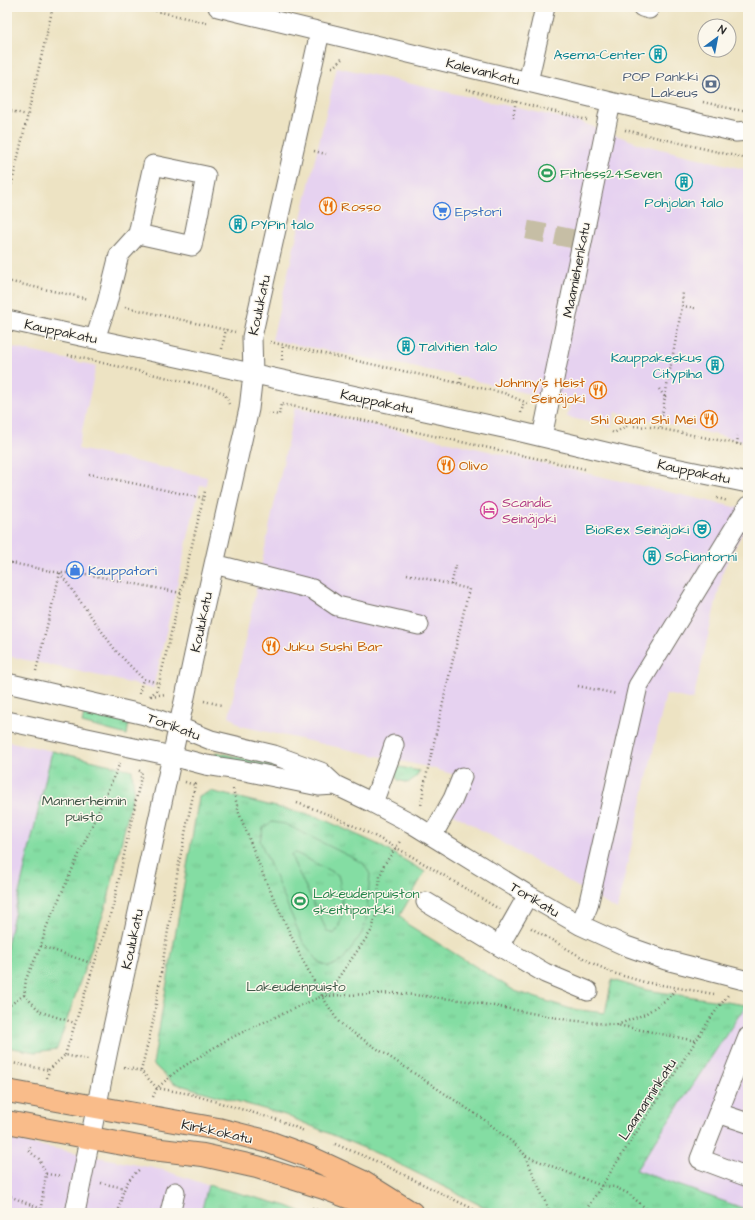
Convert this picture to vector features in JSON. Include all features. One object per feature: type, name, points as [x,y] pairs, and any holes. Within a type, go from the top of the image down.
[{"type":"main road","name":"Kirkkokatu","points":[[7,1091],[218,1129],[266,1141],[307,1156],[361,1181],[412,1213]]},
{"type":"main road","name":"Kirkkokatu","points":[[7,1122],[144,1148],[203,1155],[257,1167],[324,1188],[395,1213]]},
{"type":"street","name":"Kalevankatu","points":[[218,7],[736,132],[748,131]]},
{"type":"street","points":[[528,82],[545,7]]},
{"type":"street","name":"Koulukatu","points":[[76,1213],[111,1035],[249,409],[253,374],[252,337],[312,62],[320,32]]},
{"type":"street","name":"Maamiehenkatu","points":[[537,436],[610,102]]},
{"type":"street","points":[[577,226],[593,149],[605,130]]},
{"type":"street","points":[[95,339],[107,303],[119,255],[138,234],[153,165],[206,176],[192,246],[138,234]]},
{"type":"street","points":[[537,436],[538,408],[570,255]]},
{"type":"street","name":"Kauppakatu","points":[[7,320],[537,436],[656,464],[748,483]]},
{"type":"street","points":[[580,925],[588,906],[638,686],[748,506]]},
{"type":"street","points":[[214,564],[312,589],[337,606],[419,625]]},
{"type":"street","name":"Torikatu","points":[[7,683],[145,715],[211,740],[274,755],[321,772],[335,785],[373,803],[432,836],[580,925],[626,946],[666,960],[748,981]]},
{"type":"street","name":"Torikatu","points":[[7,720],[172,756],[206,765],[245,771],[319,786],[335,785]]},
{"type":"street","points":[[373,803],[394,745]]},
{"type":"street","points":[[432,836],[453,800],[462,777]]},
{"type":"street","points":[[499,946],[528,895]]},
{"type":"street","points":[[426,902],[545,973],[588,991]]},
{"type":"street","points":[[748,1037],[744,1061],[718,1113],[700,1159],[748,1177]]},
{"type":"street","points":[[718,1113],[748,1124]]},
{"type":"street","points":[[170,1213],[175,1192]]},
{"type":"path","points":[[7,204],[53,7]]},
{"type":"path","points":[[140,7],[208,23]]},
{"type":"path","points":[[744,7],[748,27]]},
{"type":"path","points":[[312,62],[334,67],[342,58],[350,58]]},
{"type":"path","points":[[463,88],[605,130],[748,158]]},
{"type":"path","points":[[7,110],[27,115]]},
{"type":"path","points":[[314,151],[326,154]]},
{"type":"path","points":[[660,429],[664,397],[682,306],[683,291]]},
{"type":"path","points":[[682,306],[695,308]]},
{"type":"path","points":[[269,342],[504,393],[538,408]]},
{"type":"path","points":[[66,355],[213,388],[225,394],[230,405],[279,415],[281,404],[329,413],[588,470]]},
{"type":"path","points":[[460,383],[461,377]]},
{"type":"path","points":[[660,389],[664,397]]},
{"type":"path","points":[[607,431],[614,433],[628,426],[652,427],[748,446]]},
{"type":"path","points":[[737,444],[738,436]]},
{"type":"path","points":[[89,474],[203,498]]},
{"type":"path","points":[[150,696],[156,691],[159,683],[205,491]]},
{"type":"path","points":[[7,562],[60,573],[81,573],[181,593]]},
{"type":"path","points":[[451,585],[456,565]]},
{"type":"path","points":[[36,673],[60,573]]},
{"type":"path","points":[[60,573],[116,651],[143,679],[159,683]]},
{"type":"path","points":[[407,574],[469,589],[420,807]]},
{"type":"path","points":[[139,694],[143,679]]},
{"type":"path","points":[[578,686],[635,697]]},
{"type":"path","points":[[7,1007],[24,995],[26,978],[41,946],[46,928],[120,763]]},
{"type":"path","points":[[65,1055],[113,906],[142,772],[134,766]]},
{"type":"path","points":[[141,1071],[153,1022],[179,863],[194,785],[198,782]]},
{"type":"path","points":[[239,788],[232,787],[244,828],[264,877],[300,955],[322,996],[339,1022],[486,1121],[517,1146],[525,1155],[550,1213]]},
{"type":"path","points":[[295,802],[349,823],[396,848],[590,962],[613,973],[644,982],[677,988]]},
{"type":"path","points":[[322,996],[336,981],[372,930],[376,915],[380,876],[384,865],[396,848]]},
{"type":"path","points":[[41,946],[94,964]]},
{"type":"path","points":[[617,1025],[645,1014],[666,1000],[677,988]]},
{"type":"path","name":"Laamanninkatu","points":[[584,1213],[712,1016],[728,997],[677,988]]},
{"type":"path","points":[[157,1088],[178,1070],[223,1042],[322,996],[396,993],[468,1002],[568,1020],[617,1025],[696,1041]]},
{"type":"path","points":[[24,995],[41,1012],[75,1023]]},
{"type":"path","points":[[7,1062],[49,1070]]},
{"type":"path","points":[[525,1155],[602,1186],[615,1187],[629,1194],[651,1213]]},
{"type":"path","points":[[7,1195],[41,1209]]},
{"type":"path","points":[[306,1206],[325,1213]]},
{"type":"shaded area","points":[[337,67],[580,122],[640,144],[748,170],[748,442],[615,412],[611,427],[567,417],[570,404],[449,374],[272,340]]},
{"type":"shaded area","points":[[7,346],[96,366],[78,449],[207,477],[206,486],[200,485],[153,689],[7,656]]},
{"type":"shaded area","points":[[295,407],[748,510],[748,522],[724,568],[693,700],[666,694],[617,910],[447,810],[462,777],[428,767],[241,726],[229,716]]},
{"type":"shaded area","points":[[7,741],[52,751],[7,945]]},
{"type":"shaded area","points":[[746,1005],[748,1005],[748,1210],[636,1170]]},
{"type":"shaded area","points":[[7,1139],[163,1170],[208,1185],[287,1206],[305,1213],[7,1213]]},
{"type":"green space","points":[[85,710],[129,721],[127,735],[82,723]]},
{"type":"green space","name":"Mannerheimin puisto","points":[[52,751],[132,770],[134,789],[107,903],[57,1049],[35,1052],[7,1047],[7,945]]},
{"type":"green space","points":[[216,752],[303,772],[319,778],[215,757]]},
{"type":"green space","points":[[395,766],[419,771],[416,777],[408,783],[398,780],[394,773]]},
{"type":"green space","name":"Lakeudenpuisto","points":[[210,791],[318,817],[377,844],[425,872],[400,915],[407,924],[515,991],[571,1009],[605,1013],[612,980],[646,990],[746,1005],[636,1170],[748,1210],[748,1213],[496,1213],[383,1156],[285,1115],[173,1083],[153,1064],[199,797]]},
{"type":"green space","name":"Lakeudenpuiston skeittiparkki","points":[[272,822],[285,824],[363,863],[370,874],[366,921],[362,933],[342,961],[329,967],[320,963],[303,942],[260,841],[263,828]],"holes":[[[296,853],[338,875],[342,915],[339,927],[334,934],[327,931],[291,854]]]},
{"type":"green space","points":[[208,1185],[287,1206],[305,1213],[201,1213]]},
{"type":"tunnel","points":[[527,230],[574,239]]},
{"type":"place","name":"Asema-Center","points":[[658,54]]},
{"type":"place","name":"POP Pankki Lakeus","points":[[711,84]]},
{"type":"place","name":"Fitness24Seven","points":[[547,173]]},
{"type":"place","name":"Pohjolan talo","points":[[684,182]]},
{"type":"place","name":"Rosso","points":[[328,206]]},
{"type":"place","name":"Epstori","points":[[442,211]]},
{"type":"place","name":"PYPin talo","points":[[238,224]]},
{"type":"place","name":"Talvitien talo","points":[[406,346]]},
{"type":"place","name":"Kauppakeskus Citypiha","points":[[715,365]]},
{"type":"place","name":"Johnny's Heist Seinäjoki","points":[[598,390]]},
{"type":"place","name":"Shi Quan Shi Mei","points":[[709,419]]},
{"type":"place","name":"Olivo","points":[[446,465]]},
{"type":"place","name":"Scandic Seinäjoki","points":[[489,510]]},
{"type":"place","name":"BioRex Seinäjoki","points":[[702,529]]},
{"type":"place","name":"Sofiantorni","points":[[652,556]]},
{"type":"place","name":"Kauppatori","points":[[75,570]]},
{"type":"place","name":"Juku Sushi Bar","points":[[271,646]]},
{"type":"place","name":"Lakeudenpuiston skeittiparkki","points":[[300,901]]}]
